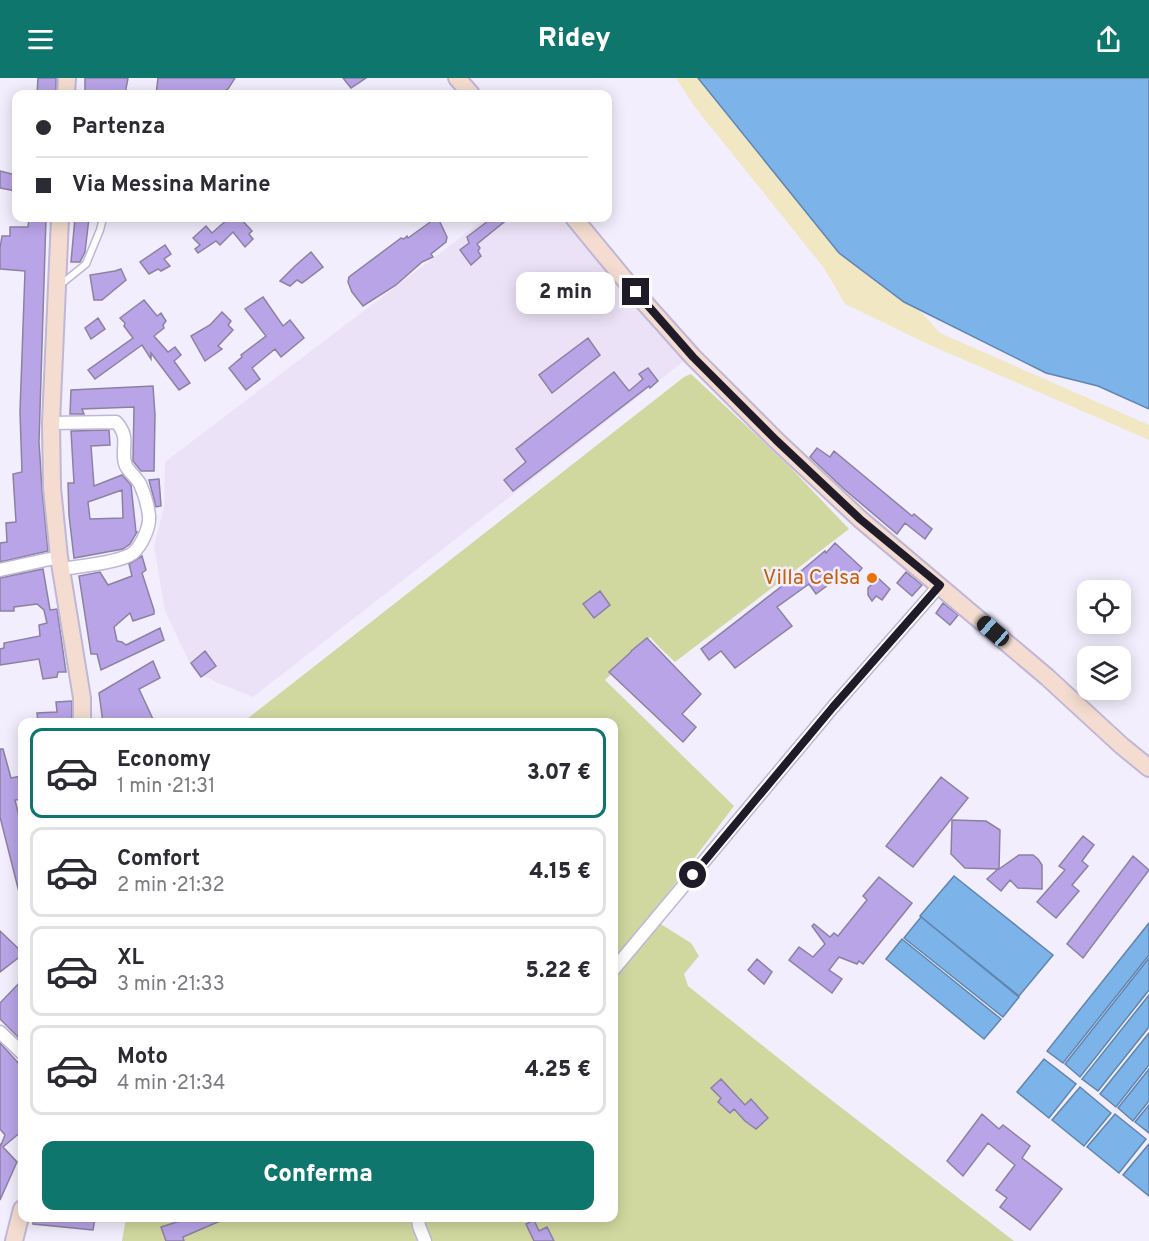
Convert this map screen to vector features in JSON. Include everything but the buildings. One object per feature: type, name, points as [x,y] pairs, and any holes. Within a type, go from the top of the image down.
[{"type":"main road","points":[[458,78],[468,90]]},
{"type":"main road","points":[[60,222],[51,423],[52,488],[60,563],[82,698],[82,718]]},
{"type":"main road","points":[[577,222],[693,357],[768,432],[860,519],[1047,677],[1149,768]]},
{"type":"main road","points":[[14,1241],[19,1222]]},
{"type":"street","points":[[0,570],[115,560],[133,553],[145,538],[149,516],[140,483],[126,465],[124,434],[121,428],[116,422],[51,423]]},
{"type":"street","points":[[618,964],[840,699],[940,585]]},
{"type":"street","points":[[0,1032],[18,1049]]},
{"type":"street","points":[[418,1222],[425,1241]]},
{"type":"lane","points":[[58,286],[86,264],[103,222]]},
{"type":"shaded area","points":[[481,222],[563,222],[684,361],[253,697],[193,670],[165,611],[154,546],[164,507],[165,462]]},
{"type":"green space","points":[[691,374],[789,466],[849,529],[675,662],[650,637],[605,680],[734,806],[652,914],[659,923],[691,943],[699,956],[684,974],[688,986],[1014,1241],[122,1241],[125,1222],[618,1222],[618,718],[248,718],[684,377]]},
{"type":"sand","points":[[676,78],[698,78],[839,253],[922,313],[940,333],[1149,425],[1149,440],[930,345],[845,304],[824,268],[694,106]]},
{"type":"water","points":[[698,78],[1149,78],[1149,409],[1098,386],[1046,373],[904,302],[839,253]]},
{"type":"water","points":[[954,876],[1053,955],[1019,996],[920,916]]},
{"type":"water","points":[[921,917],[1019,997],[1003,1017],[904,938]]},
{"type":"water","points":[[1149,923],[1149,955],[1063,1063],[1047,1051]]},
{"type":"water","points":[[902,939],[1001,1019],[984,1039],[886,959]]},
{"type":"water","points":[[1149,958],[1149,990],[1080,1077],[1065,1064]]},
{"type":"water","points":[[1149,995],[1149,1027],[1098,1091],[1082,1079]]},
{"type":"water","points":[[1149,1033],[1149,1065],[1116,1107],[1100,1094]]},
{"type":"water","points":[[1044,1059],[1076,1084],[1049,1118],[1017,1092]]},
{"type":"water","points":[[1149,1069],[1149,1101],[1133,1121],[1118,1108]]},
{"type":"water","points":[[1080,1087],[1111,1113],[1084,1146],[1052,1120]]},
{"type":"water","points":[[1149,1105],[1149,1133],[1135,1122]]},
{"type":"water","points":[[1115,1114],[1146,1139],[1119,1173],[1087,1147]]},
{"type":"water","points":[[1149,1144],[1149,1196],[1123,1175]]},
{"type":"place","name":"Villa Celsa","points":[[872,578]]},
{"type":"route","points":[[636,292],[693,357],[776,440],[860,519],[940,585],[833,707],[693,875]]}]
